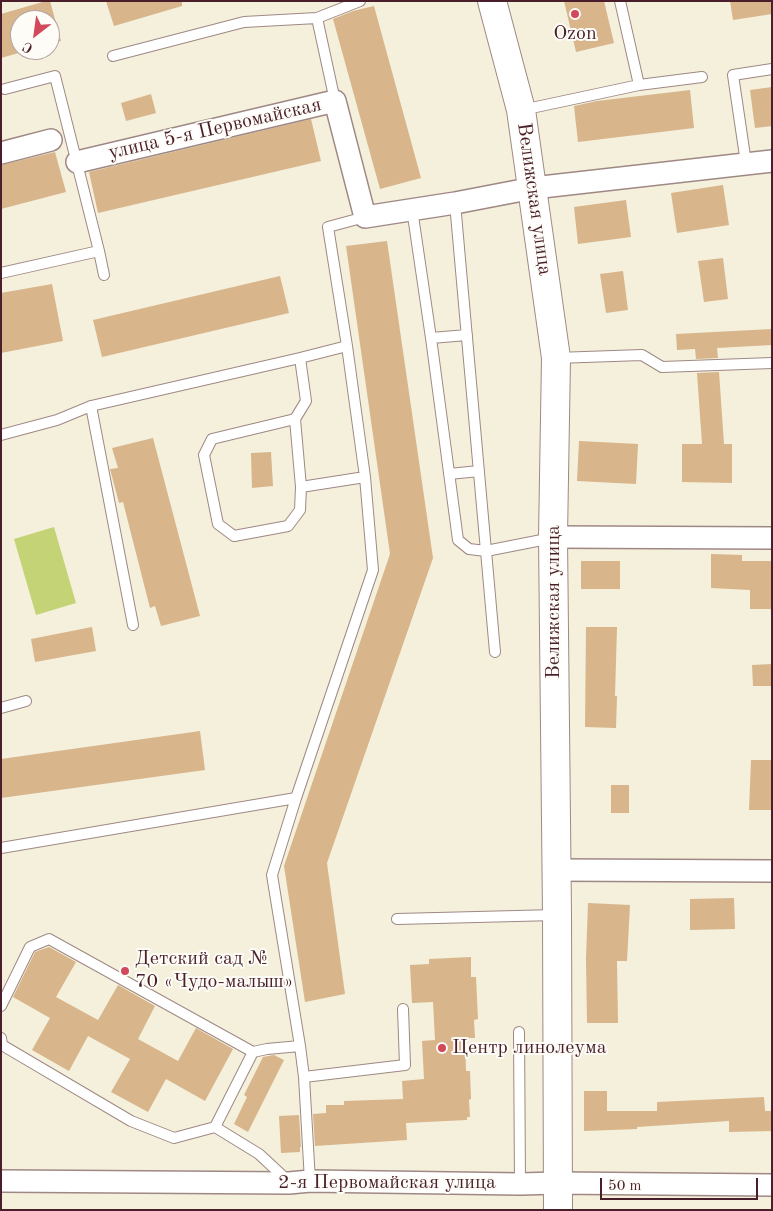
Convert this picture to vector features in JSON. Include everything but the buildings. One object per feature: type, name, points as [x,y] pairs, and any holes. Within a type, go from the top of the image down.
[{"type":"street","name":"Велижская улица","points":[[492,1],[521,110],[556,358],[553,537],[557,870],[558,1210]]},
{"type":"street","name":"улица 5-я Первомайская","points":[[77,162],[335,101],[365,216]]},
{"type":"street","points":[[1,153],[52,140]]},
{"type":"street","points":[[365,216],[455,203],[532,188],[772,161]]},
{"type":"street","points":[[553,537],[772,538]]},
{"type":"street","points":[[557,870],[772,871]]},
{"type":"street","name":"2-я Первомайская улица","points":[[1,1181],[289,1183],[310,1181],[772,1185]]},
{"type":"lane","points":[[113,56],[244,22],[317,18],[360,1]]},
{"type":"lane","points":[[620,1],[639,85]]},
{"type":"lane","points":[[317,18],[335,101]]},
{"type":"lane","points":[[746,163],[733,75],[772,69]]},
{"type":"lane","points":[[5,89],[55,76],[104,275]]},
{"type":"lane","points":[[521,110],[639,85],[702,77]]},
{"type":"lane","points":[[455,203],[495,652]]},
{"type":"lane","points":[[412,209],[458,540],[469,549],[486,551],[553,537]]},
{"type":"lane","points":[[310,1181],[304,1077],[272,875],[373,570],[348,346],[328,227],[365,216]]},
{"type":"lane","points":[[1,273],[98,251]]},
{"type":"lane","points":[[431,338],[467,334]]},
{"type":"lane","points":[[1,435],[57,420],[91,406],[348,346]]},
{"type":"lane","points":[[556,358],[642,355],[662,367],[772,363]]},
{"type":"lane","points":[[295,419],[212,439],[204,455],[218,524],[234,536],[288,526],[300,510],[301,487],[295,419],[306,401],[300,358]]},
{"type":"lane","points":[[91,406],[132,625]]},
{"type":"lane","points":[[449,474],[479,471]]},
{"type":"lane","points":[[301,487],[364,478]]},
{"type":"lane","points":[[1,708],[26,701]]},
{"type":"lane","points":[[1,848],[296,798]]},
{"type":"lane","points":[[397,919],[557,915]]},
{"type":"lane","points":[[1,1006],[30,947],[49,939],[253,1052],[300,1046]]},
{"type":"lane","points":[[304,1077],[405,1065],[404,1010]]},
{"type":"lane","points":[[519,1032],[520,1184]]},
{"type":"lane","points":[[1,1038],[2,1045],[131,1121],[174,1138],[215,1127],[259,1154],[289,1183]]},
{"type":"lane","points":[[215,1127],[253,1052]]},
{"type":"green space","points":[[54,527],[76,603],[36,615],[14,539]]},
{"type":"place","name":"Ozon","points":[[575,14]]},
{"type":"place","name":"Детский сад № 70 «Чудо-малыш»","points":[[125,971]]},
{"type":"place","name":"Центр линолеума","points":[[442,1048]]}]
